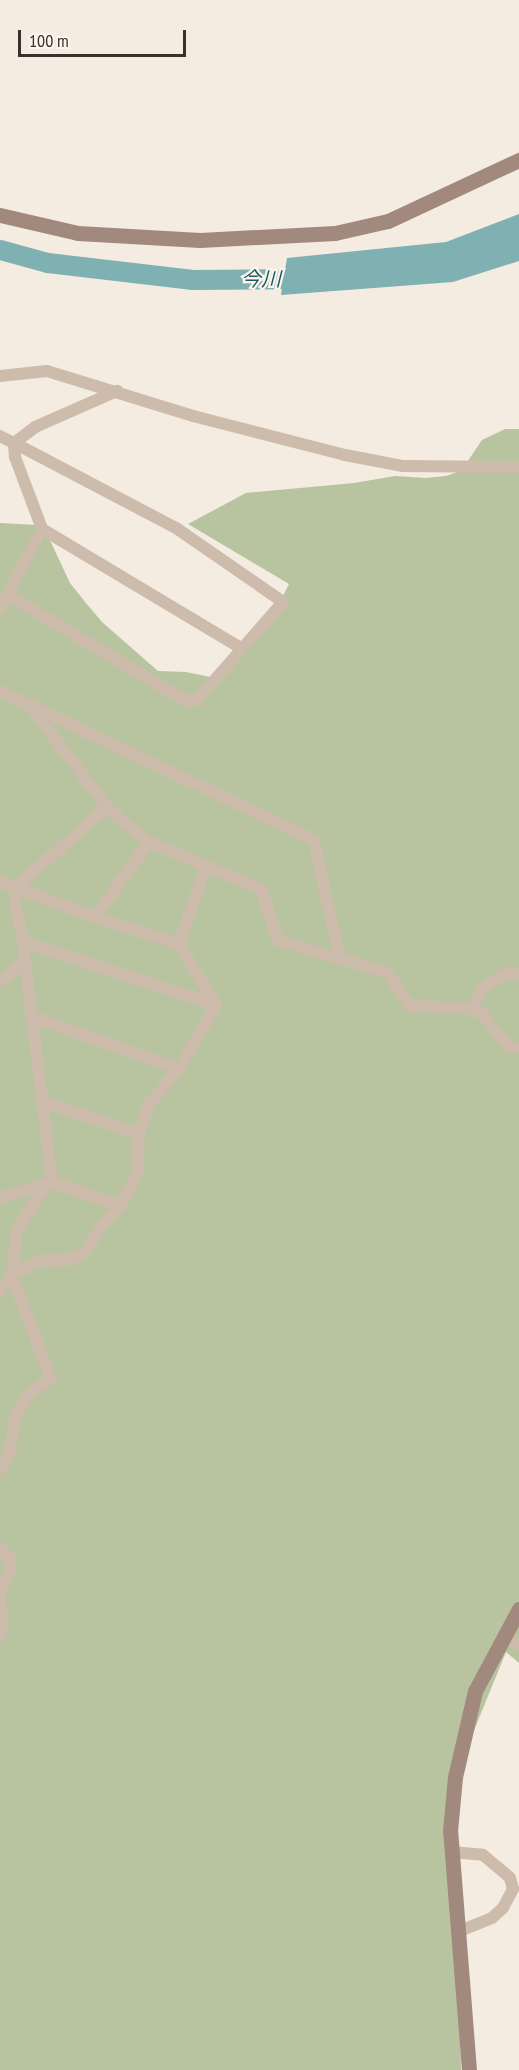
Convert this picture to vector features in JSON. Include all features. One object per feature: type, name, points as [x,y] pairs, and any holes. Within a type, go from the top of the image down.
[{"type":"street","points":[[0,215],[78,233],[200,240],[335,233],[388,221],[519,160]]},
{"type":"street","points":[[0,376],[47,370],[193,416],[345,455],[402,466],[519,467]]},
{"type":"street","points":[[14,443],[35,427],[117,391]]},
{"type":"street","points":[[0,436],[177,528],[283,602],[198,699],[186,701],[8,595]]},
{"type":"street","points":[[14,443],[15,457],[42,529],[241,648]]},
{"type":"street","points":[[0,609],[42,529]]},
{"type":"street","points":[[0,691],[314,840],[340,959]]},
{"type":"street","points":[[30,706],[107,807],[149,842],[261,889],[278,940],[388,973],[409,1005],[471,1009],[483,1014],[504,1042],[513,1048],[519,1047]]},
{"type":"street","points":[[52,1182],[15,902],[16,887],[107,807]]},
{"type":"street","points":[[95,917],[149,842]]},
{"type":"street","points":[[179,944],[206,866]]},
{"type":"street","points":[[0,882],[95,917],[179,944],[216,1005]]},
{"type":"street","points":[[22,942],[216,1005]]},
{"type":"street","points":[[0,981],[24,962]]},
{"type":"street","points":[[471,1009],[482,989],[506,973],[519,973]]},
{"type":"street","points":[[0,1291],[12,1276],[37,1261],[68,1260],[85,1252],[101,1227],[120,1206],[137,1174],[140,1134],[149,1104],[179,1069],[216,1005]]},
{"type":"street","points":[[30,1016],[179,1069]]},
{"type":"street","points":[[42,1101],[140,1134]]},
{"type":"street","points":[[0,1469],[10,1452],[15,1417],[30,1393],[51,1379],[12,1276],[17,1230],[40,1194],[52,1182]]},
{"type":"street","points":[[0,1198],[52,1182],[120,1206]]},
{"type":"street","points":[[0,1548],[10,1558],[10,1571],[0,1591],[3,1630],[0,1636]]},
{"type":"street","points":[[469,2070],[461,2003],[451,1852],[450,1831],[455,1777],[475,1691],[519,1609]]},
{"type":"street","points":[[505,1638],[519,1645]]},
{"type":"street","points":[[451,1852],[483,1855],[515,1875],[513,1889],[502,1908],[492,1918],[458,1932]]},
{"type":"green space","points":[[505,429],[519,429],[519,1663],[506,1652],[455,1777],[461,2070],[0,2070],[0,523],[36,525],[48,536],[70,583],[86,603],[102,622],[158,671],[186,672],[215,678],[277,608],[289,584],[188,524],[246,493],[354,483],[395,476],[426,478],[446,476],[461,471],[482,440]]},
{"type":"water","points":[[519,214],[519,261],[453,282],[281,295],[287,258],[446,242]]},
{"type":"waterway","name":"今川","points":[[0,250],[48,263],[193,280],[309,279]]}]
